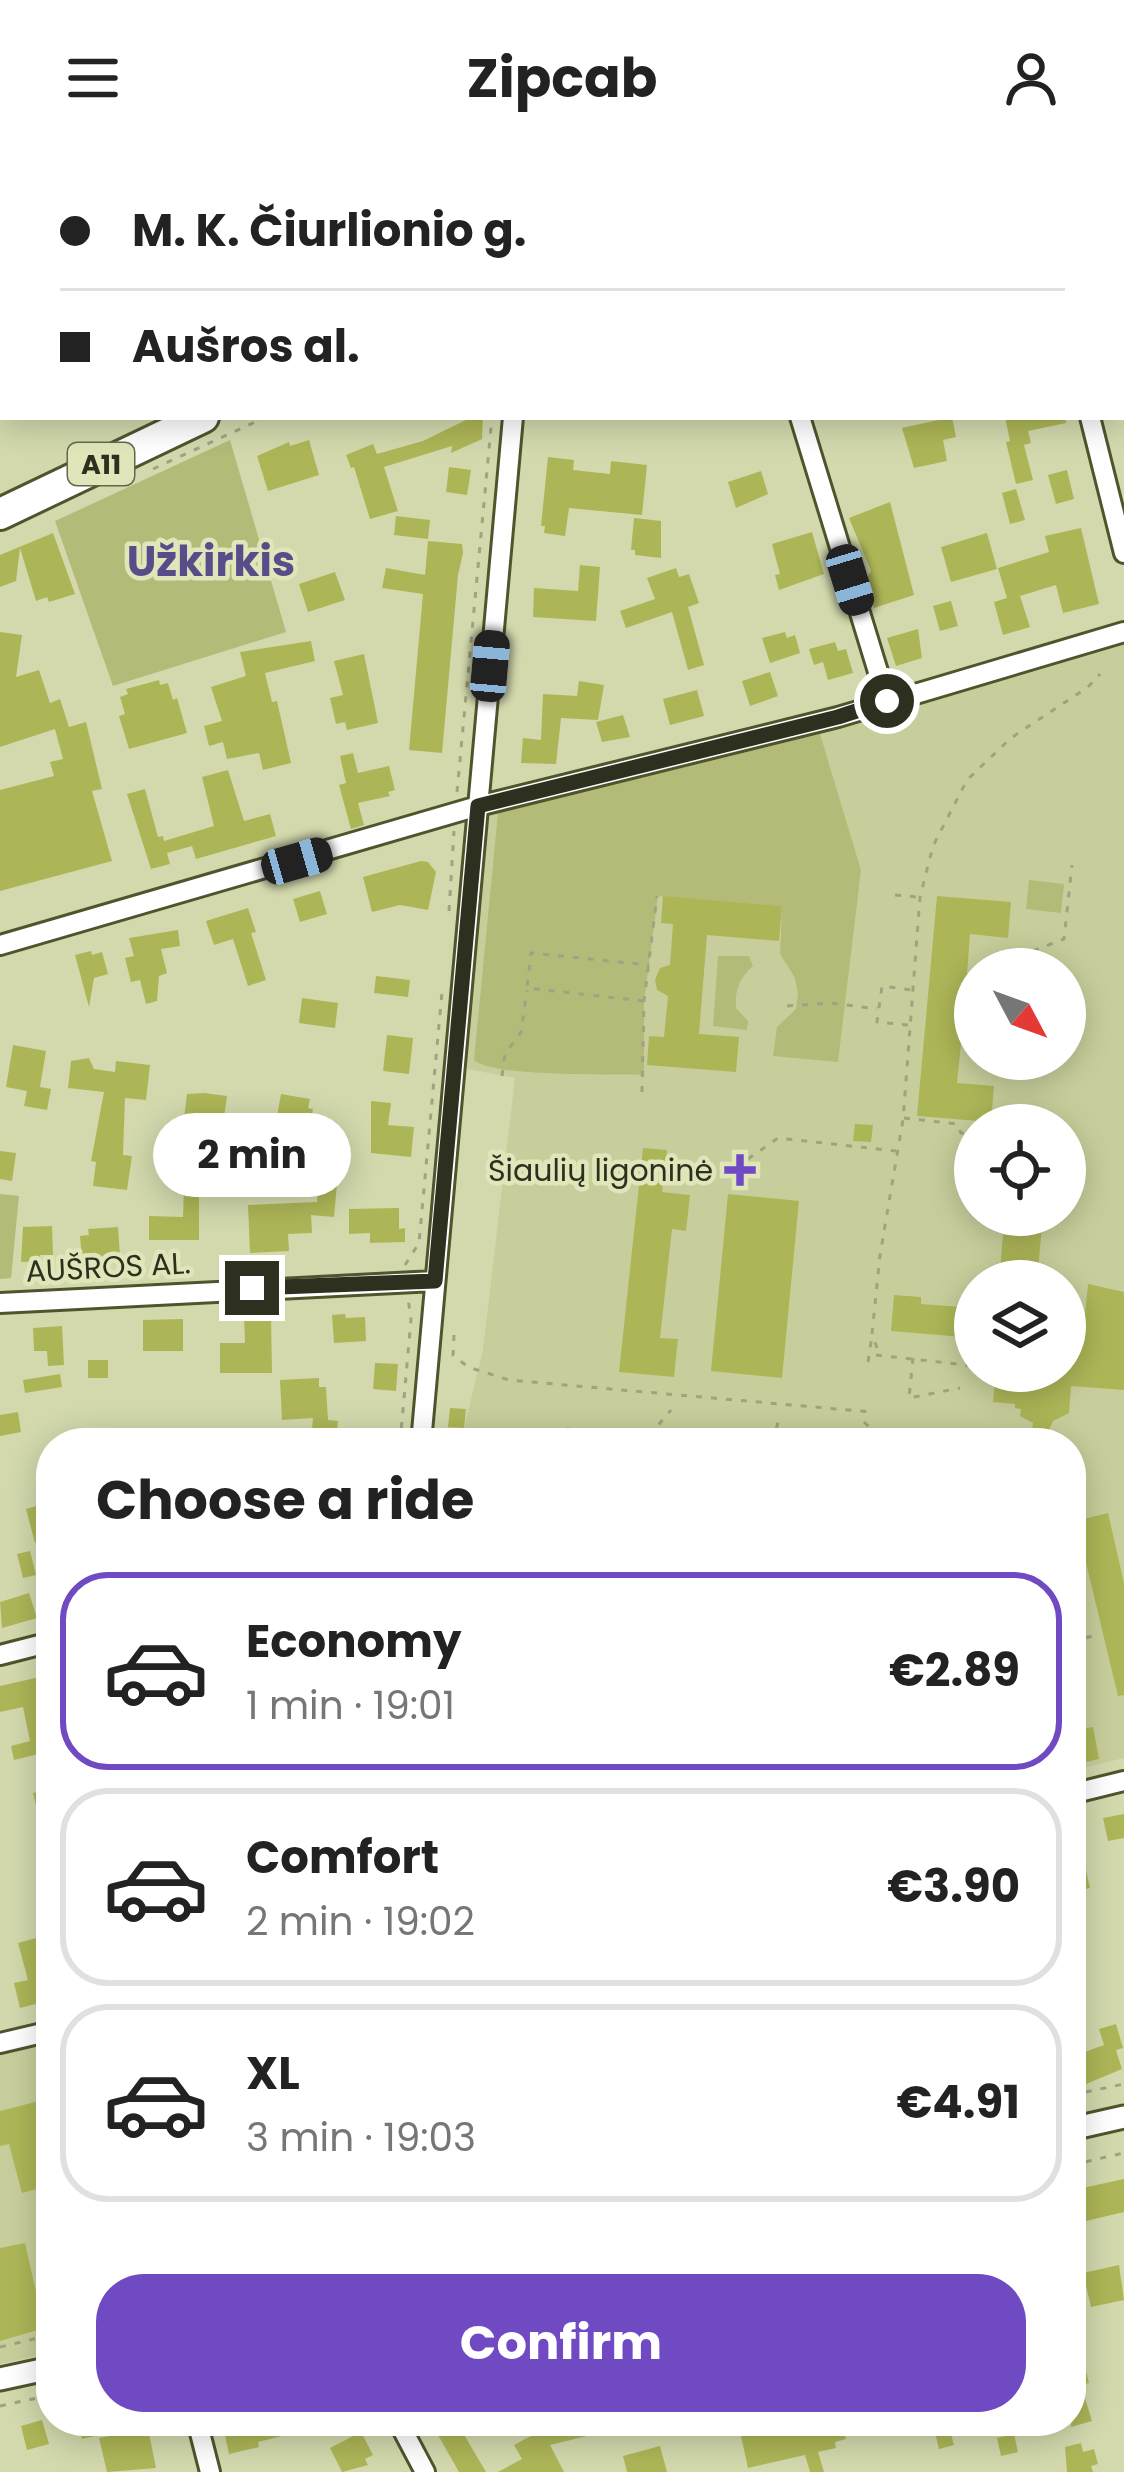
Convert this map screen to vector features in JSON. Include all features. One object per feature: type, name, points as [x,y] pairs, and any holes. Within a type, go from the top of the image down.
[{"type":"highway","name":"A11","points":[[0,514],[197,420]]},
{"type":"street","points":[[422,1428],[513,420]]},
{"type":"street","points":[[801,420],[887,701]]},
{"type":"street","points":[[1091,420],[1124,553]]},
{"type":"street","points":[[0,945],[478,806],[838,717],[1124,632]]},
{"type":"street","name":"AUŠROS AL.","points":[[0,1304],[435,1281]]},
{"type":"street","points":[[0,1655],[36,1646]]},
{"type":"street","points":[[1086,1790],[1124,1781]]},
{"type":"street","points":[[0,2043],[36,2035]]},
{"type":"street","points":[[1086,2126],[1124,2117]]},
{"type":"street","points":[[0,2379],[36,2371]]},
{"type":"street","points":[[201,2436],[210,2472]]},
{"type":"street","points":[[406,2436],[425,2472]]},
{"type":"path","points":[[448,924],[493,420]]},
{"type":"path","points":[[868,1362],[902,1118],[920,897],[932,846],[967,780],[1011,738],[1100,674]]},
{"type":"path","points":[[1041,948],[1064,939],[1072,866]]},
{"type":"path","points":[[895,895],[920,897]]},
{"type":"path","points":[[642,1091],[644,1001],[657,896]]},
{"type":"path","points":[[502,1076],[505,1054],[521,1032],[531,953],[649,965]]},
{"type":"path","points":[[911,1025],[877,1022],[882,986],[914,990]]},
{"type":"path","points":[[401,1428],[411,1320],[404,1260],[418,1243],[442,988]]},
{"type":"path","points":[[527,988],[644,1001]]},
{"type":"path","points":[[787,1006],[831,1004],[879,1010]]},
{"type":"path","points":[[902,1118],[954,1124]]},
{"type":"path","points":[[748,1160],[778,1138],[898,1151]]},
{"type":"path","points":[[872,1334],[877,1348]]},
{"type":"path","points":[[454,1335],[453,1355],[468,1367],[509,1380],[871,1412]]},
{"type":"path","points":[[876,1355],[954,1362]]},
{"type":"path","points":[[913,1358],[909,1398],[954,1389]]},
{"type":"path","points":[[656,1428],[671,1410]]},
{"type":"path","points":[[776,1428],[778,1418]]},
{"type":"path","points":[[864,1422],[870,1428]]},
{"type":"path","points":[[1086,1637],[1094,1636]]},
{"type":"path","points":[[1086,2093],[1124,2084]]},
{"type":"path","points":[[1086,2162],[1124,2153]]},
{"type":"path","points":[[0,2347],[36,2339]]},
{"type":"path","points":[[0,2406],[36,2398]]},
{"type":"shaded area","points":[[230,440],[286,632],[113,686],[55,521]]},
{"type":"shaded area","name":"Šiaulių ligoninė","points":[[1124,632],[1124,1758],[1086,1767],[1086,1428],[464,1428],[483,1350],[515,1078],[456,1067],[478,806]]},
{"type":"shaded area","points":[[820,734],[861,870],[838,1062],[773,1056],[777,1027],[796,1009],[798,994],[795,978],[780,954],[782,906],[658,896],[644,1001],[644,1075],[527,1072],[474,1060],[498,813]]},
{"type":"shaded area","points":[[1029,880],[1064,884],[1061,913],[1026,909]]},
{"type":"shaded area","points":[[718,956],[749,956],[753,966],[736,995],[736,1008],[748,1021],[747,1030],[713,1026]]},
{"type":"shaded area","points":[[0,1194],[19,1196],[11,1278],[0,1279]]},
{"type":"shaded area","points":[[36,2045],[36,2356],[0,2364],[0,2053]]},
{"type":"building","points":[[466,420],[483,420],[482,439],[451,453],[452,446],[384,467],[398,511],[370,519],[346,455],[373,444],[377,454],[423,441]]},
{"type":"building","points":[[953,420],[956,437],[943,440],[947,461],[914,468],[902,428]]},
{"type":"building","points":[[1006,420],[1066,420],[1028,431],[1031,443],[1024,445],[1033,480],[1016,484],[1006,442],[1010,441]]},
{"type":"building","points":[[309,440],[319,475],[268,491],[257,456],[289,442],[290,446]]},
{"type":"building","points":[[548,457],[574,460],[573,470],[610,474],[611,461],[647,465],[642,515],[569,508],[565,536],[544,533]]},
{"type":"building","points":[[449,467],[471,470],[467,495],[446,492]]},
{"type":"building","points":[[1067,470],[1074,499],[1056,504],[1048,475]]},
{"type":"building","points":[[761,471],[768,494],[736,508],[728,482]]},
{"type":"building","points":[[1016,489],[1025,520],[1010,524],[1002,493]]},
{"type":"building","points":[[890,502],[914,595],[874,608],[865,580],[871,571],[849,518]]},
{"type":"building","points":[[396,516],[430,520],[428,539],[394,535]]},
{"type":"building","points":[[634,518],[661,521],[661,558],[635,555],[631,550]]},
{"type":"building","points":[[1081,528],[1099,604],[1063,613],[1056,585],[1020,596],[1030,627],[1003,635],[994,602],[1007,598],[998,568],[1049,552],[1045,536]]},
{"type":"building","points":[[812,532],[824,574],[779,590],[772,544]]},
{"type":"building","points":[[53,533],[75,594],[36,601],[20,548],[16,581],[0,587],[0,555]]},
{"type":"building","points":[[987,533],[997,569],[951,582],[941,547]]},
{"type":"building","points":[[428,541],[462,544],[463,553],[442,753],[409,750],[423,594],[382,588],[386,568],[425,575]]},
{"type":"building","points":[[580,565],[600,567],[596,621],[533,617],[534,588],[578,591]]},
{"type":"building","points":[[676,568],[679,577],[689,574],[699,603],[688,607],[704,665],[688,670],[672,612],[626,628],[620,611],[655,599],[647,578]]},
{"type":"building","points":[[335,572],[345,600],[308,612],[299,584]]},
{"type":"building","points":[[951,601],[958,626],[940,631],[933,606]]},
{"type":"building","points":[[918,629],[922,658],[896,666],[887,638]]},
{"type":"building","points":[[0,632],[22,635],[16,677],[39,670],[50,703],[60,699],[69,727],[86,722],[102,789],[92,791],[112,861],[0,891],[0,790],[54,776],[50,762],[63,759],[55,729],[0,747]]},
{"type":"building","points":[[785,632],[787,638],[795,635],[800,653],[770,663],[762,638]]},
{"type":"building","points":[[311,641],[315,661],[265,673],[272,702],[277,701],[291,763],[263,770],[259,753],[227,759],[223,742],[209,746],[204,726],[222,721],[211,687],[246,676],[240,652]]},
{"type":"building","points":[[835,642],[838,651],[846,649],[853,673],[828,680],[823,662],[814,665],[809,649]]},
{"type":"building","points":[[364,654],[378,723],[347,730],[345,722],[336,724],[330,698],[343,695],[334,661]]},
{"type":"building","points":[[770,672],[778,696],[750,706],[742,681]]},
{"type":"building","points":[[159,680],[160,685],[168,683],[173,700],[177,698],[187,733],[129,749],[119,716],[125,714],[120,697],[128,694],[126,689]]},
{"type":"building","points":[[579,681],[604,685],[598,720],[561,718],[556,764],[521,763],[523,738],[541,740],[543,694],[577,696]]},
{"type":"building","points":[[697,690],[704,716],[670,725],[663,699]]},
{"type":"building","points":[[623,715],[630,737],[602,742],[596,722]]},
{"type":"building","points":[[353,753],[358,773],[389,766],[395,790],[388,792],[390,796],[358,803],[364,825],[351,829],[339,785],[346,783],[340,756]]},
{"type":"building","points":[[228,770],[244,821],[270,814],[276,836],[196,859],[192,846],[167,853],[170,864],[151,869],[127,794],[145,789],[158,837],[163,836],[164,841],[214,826],[202,777]]},
{"type":"building","points":[[421,861],[436,872],[428,910],[400,905],[372,912],[363,877]]},
{"type":"building","points":[[320,891],[327,914],[300,922],[293,899]]},
{"type":"building","points":[[663,896],[782,906],[779,941],[707,935],[699,1034],[739,1037],[736,1072],[647,1065],[649,1036],[664,1037],[668,996],[657,990],[655,980],[660,968],[670,965],[673,924],[661,923]]},
{"type":"building","points":[[937,896],[1011,902],[1008,938],[970,934],[969,948],[954,948],[954,1080],[994,1086],[992,1104],[954,1104],[954,1119],[917,1116]]},
{"type":"building","points":[[248,908],[266,980],[248,986],[233,939],[214,945],[206,921]]},
{"type":"building","points":[[178,930],[180,946],[161,949],[167,973],[159,976],[157,1001],[146,1004],[140,980],[131,982],[125,958],[134,956],[129,938]]},
{"type":"building","points":[[91,951],[92,955],[102,952],[108,974],[94,978],[89,1007],[75,955]]},
{"type":"building","points":[[376,976],[410,980],[408,997],[374,993]]},
{"type":"building","points":[[302,998],[338,1003],[335,1028],[299,1023]]},
{"type":"building","points":[[387,1035],[413,1038],[409,1074],[383,1071]]},
{"type":"building","points":[[13,1045],[46,1051],[40,1087],[51,1089],[47,1110],[24,1106],[27,1091],[6,1087]]},
{"type":"building","points":[[89,1058],[94,1069],[115,1072],[116,1061],[150,1065],[146,1100],[125,1098],[123,1155],[132,1156],[127,1190],[93,1186],[96,1162],[91,1161],[104,1092],[68,1088],[71,1061]]},
{"type":"building","points":[[187,1094],[227,1096],[224,1117],[184,1119]]},
{"type":"building","points":[[281,1094],[310,1099],[308,1108],[313,1109],[307,1147],[259,1139],[263,1120],[276,1122]]},
{"type":"building","points":[[371,1101],[391,1103],[388,1125],[414,1127],[411,1157],[371,1153]]},
{"type":"building","points":[[855,1124],[873,1125],[871,1142],[853,1141]]},
{"type":"building","points":[[643,1148],[667,1150],[662,1192],[690,1195],[686,1231],[672,1229],[660,1338],[678,1339],[674,1377],[619,1372]]},
{"type":"building","points":[[0,1151],[16,1153],[12,1181],[0,1179]]},
{"type":"building","points":[[185,1155],[213,1156],[212,1187],[199,1187],[199,1240],[149,1240],[149,1216],[183,1217]]},
{"type":"building","points":[[318,1183],[337,1184],[334,1217],[311,1215],[312,1233],[288,1234],[289,1251],[250,1253],[248,1205],[317,1202]]},
{"type":"building","points":[[728,1194],[799,1201],[782,1378],[711,1371]]},
{"type":"building","points":[[399,1208],[399,1229],[405,1228],[405,1242],[370,1243],[370,1233],[349,1234],[349,1209]]},
{"type":"building","points":[[52,1226],[53,1255],[21,1262],[23,1227]]},
{"type":"building","points":[[118,1227],[120,1256],[82,1259],[80,1236],[89,1235],[88,1229]]},
{"type":"building","points":[[1003,1236],[1041,1236],[1039,1260],[1001,1260]]},
{"type":"building","points":[[1088,1284],[1124,1292],[1124,1390],[1086,1387]]},
{"type":"building","points":[[894,1295],[921,1297],[921,1304],[954,1306],[954,1336],[891,1331]]},
{"type":"building","points":[[345,1314],[346,1318],[365,1317],[366,1341],[334,1343],[332,1315]]},
{"type":"building","points":[[244,1316],[271,1316],[272,1373],[220,1373],[220,1343],[245,1343]]},
{"type":"building","points":[[183,1319],[183,1351],[143,1351],[143,1320]]},
{"type":"building","points":[[62,1326],[64,1365],[48,1366],[47,1351],[34,1351],[33,1328]]},
{"type":"building","points":[[88,1360],[108,1360],[108,1378],[88,1378]]},
{"type":"building","points":[[375,1363],[398,1364],[396,1391],[373,1389]]},
{"type":"building","points":[[60,1374],[62,1387],[25,1393],[23,1380]]},
{"type":"building","points":[[319,1378],[319,1387],[326,1387],[328,1420],[338,1421],[337,1428],[312,1428],[313,1418],[282,1420],[280,1380]]},
{"type":"building","points":[[994,1392],[1071,1392],[1069,1413],[1050,1428],[1032,1428],[1015,1404],[993,1402]]},
{"type":"building","points":[[450,1408],[466,1409],[464,1428],[448,1427]]},
{"type":"building","points":[[18,1412],[21,1432],[0,1436],[0,1415]]},
{"type":"building","points":[[36,1506],[35,1543],[26,1509]]},
{"type":"building","points":[[1108,1513],[1124,1583],[1124,1695],[1118,1696],[1086,1563],[1086,1518]]},
{"type":"building","points":[[30,1551],[36,1575],[23,1578],[17,1554]]},
{"type":"building","points":[[29,1593],[36,1618],[2,1628],[0,1602]]},
{"type":"building","points":[[36,1678],[36,1755],[14,1760],[11,1746],[30,1741],[23,1707],[0,1712],[0,1686]]},
{"type":"building","points":[[1093,1727],[1099,1759],[1086,1762],[1086,1728]]},
{"type":"building","points":[[1124,1814],[1124,1838],[1108,1841],[1103,1818]]},
{"type":"building","points":[[36,1938],[36,2004],[20,2008],[14,1983],[28,1980],[18,1943]]},
{"type":"building","points":[[1116,2024],[1123,2048],[1116,2050],[1122,2069],[1086,2084],[1086,2052],[1104,2045],[1099,2029]]},
{"type":"building","points":[[36,2102],[36,2189],[22,2193],[9,2144],[0,2146],[0,2111]]},
{"type":"building","points":[[1124,2179],[1124,2212],[1086,2221],[1086,2187]]},
{"type":"building","points":[[25,2243],[36,2292],[36,2330],[0,2341],[0,2248]]},
{"type":"building","points":[[1119,2265],[1124,2300],[1091,2307],[1086,2272]]},
{"type":"building","points":[[36,2422],[36,2436],[47,2436],[49,2444],[27,2450],[21,2426]]},
{"type":"building","points":[[150,2436],[156,2468],[107,2472],[99,2438]]},
{"type":"building","points":[[225,2436],[282,2436],[258,2442],[259,2447],[229,2454]]},
{"type":"building","points":[[363,2436],[373,2455],[365,2459],[368,2465],[342,2472],[330,2448]]},
{"type":"building","points":[[439,2436],[465,2436],[486,2472],[459,2472]]},
{"type":"building","points":[[531,2436],[587,2436],[550,2445],[564,2472],[498,2472],[522,2459],[514,2445]]},
{"type":"building","points":[[741,2436],[846,2439],[835,2442],[836,2448],[818,2452],[824,2472],[810,2472],[805,2455],[748,2468]]},
{"type":"building","points":[[936,2436],[952,2436],[954,2445],[939,2449]]},
{"type":"building","points":[[1014,2436],[1018,2452],[1001,2456],[997,2438]]},
{"type":"building","points":[[1081,2443],[1083,2452],[1094,2449],[1098,2464],[1091,2466],[1093,2472],[1067,2472],[1065,2447]]},
{"type":"building","points":[[660,2446],[667,2472],[627,2472],[623,2456]]},
{"type":"place","name":"Šiaulių ligoninė","points":[[740,1170]]},
{"type":"district","name":"Užkirkis","points":[[211,561]]},
{"type":"route","points":[[252,1288],[435,1281],[478,806],[887,701]]}]
